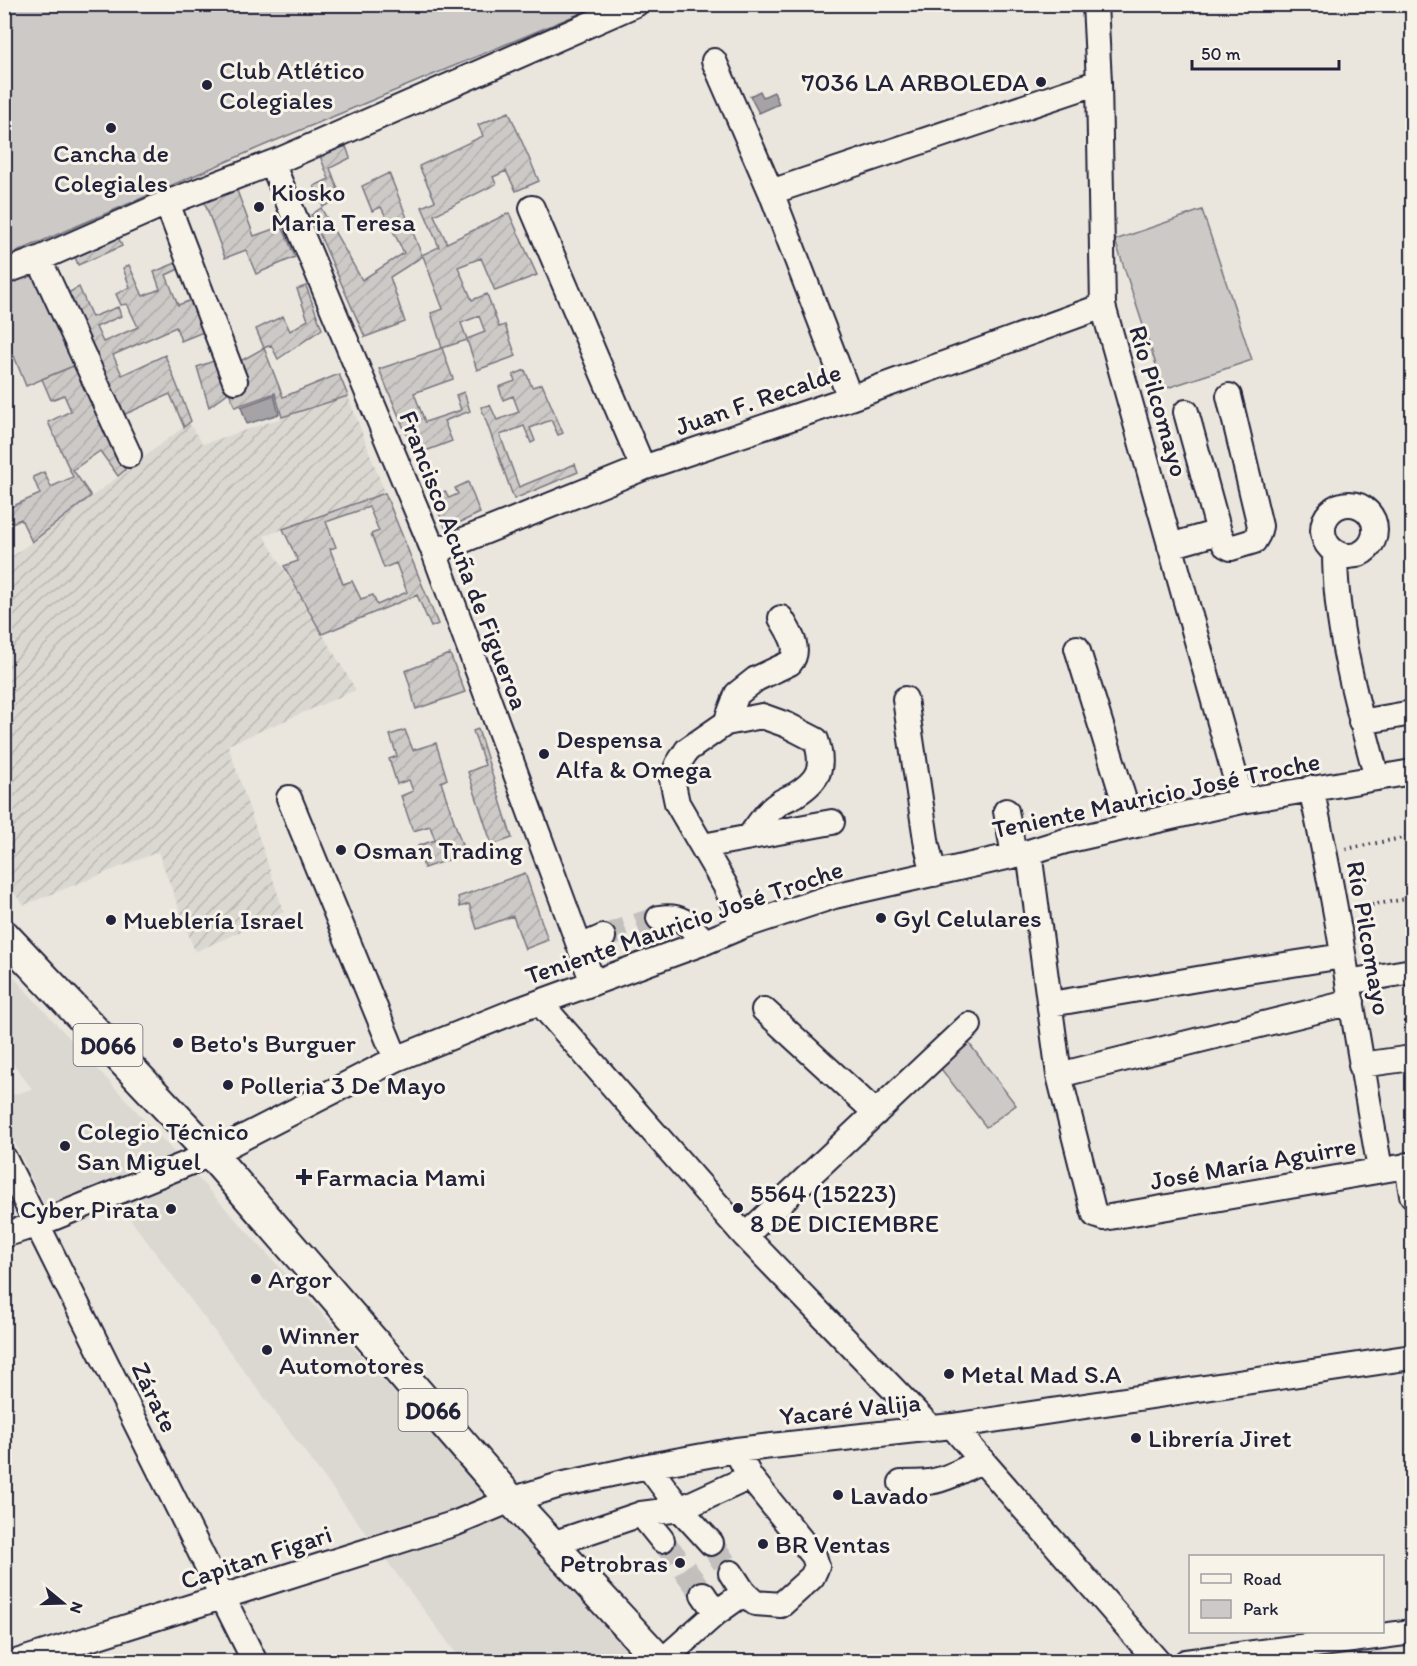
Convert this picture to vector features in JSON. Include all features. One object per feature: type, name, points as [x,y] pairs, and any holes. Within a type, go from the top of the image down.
[{"type":"main road","name":"D066","points":[[4,935],[211,1154],[511,1500],[661,1662]]},
{"type":"street","points":[[4,272],[39,259],[167,202],[272,163],[636,4]]},
{"type":"street","name":"Río Pilcomayo","points":[[1095,4],[1099,82],[1103,306],[1242,801]]},
{"type":"street","points":[[714,61],[771,192],[850,398]]},
{"type":"street","points":[[771,192],[1099,82]]},
{"type":"street","name":"Francisco Acuña de Figueroa","points":[[272,163],[434,552],[593,983]]},
{"type":"street","points":[[167,202],[235,381]]},
{"type":"street","points":[[532,208],[643,468]]},
{"type":"street","points":[[39,259],[129,455]]},
{"type":"street","name":"Juan F. Recalde","points":[[434,552],[643,468],[850,398],[1103,306]]},
{"type":"street","points":[[1186,412],[1219,532],[1225,545],[1231,548],[1254,541],[1260,526],[1229,396]]},
{"type":"street","points":[[1170,546],[1219,532]]},
{"type":"street","points":[[1335,552],[1335,583],[1346,651],[1361,722],[1377,778]]},
{"type":"street","points":[[726,723],[737,694],[756,679],[794,659],[796,653],[793,640],[781,618]]},
{"type":"street","points":[[1077,648],[1132,826]]},
{"type":"street","points":[[905,699],[927,846],[934,874]]},
{"type":"street","points":[[1361,722],[1413,713]]},
{"type":"street","points":[[743,926],[726,887],[677,804],[672,779],[687,750],[726,723],[762,716],[787,724],[816,740],[821,754],[820,769],[810,784],[778,804],[763,818],[750,836]]},
{"type":"street","name":"Teniente Mauricio José Troche","points":[[4,1235],[38,1224],[211,1154],[396,1059],[743,926],[834,896],[1242,801],[1413,772]]},
{"type":"street","name":"Río Pilcomayo","points":[[1311,788],[1336,911],[1380,1170]]},
{"type":"street","points":[[289,798],[396,1059]]},
{"type":"street","points":[[1006,812],[1021,853],[1051,1004],[1059,1075],[1350,992],[1413,971]]},
{"type":"street","points":[[703,846],[832,822]]},
{"type":"street","points":[[659,918],[672,916],[686,921],[705,942]]},
{"type":"street","points":[[580,947],[603,937]]},
{"type":"street","points":[[1051,1004],[1343,956]]},
{"type":"street","points":[[540,1003],[745,1236],[942,1427],[981,1460],[1158,1662]]},
{"type":"street","points":[[764,1010],[876,1113]]},
{"type":"street","points":[[745,1236],[969,1025]]},
{"type":"street","points":[[1361,1065],[1413,1058]]},
{"type":"street","name":"José María Aguirre","points":[[1059,1075],[1092,1206],[1095,1215],[1104,1218],[1410,1165]]},
{"type":"street","name":"Zárate","points":[[4,1158],[255,1662]]},
{"type":"street","points":[[1410,1165],[1413,1195]]},
{"type":"street","name":"Yacaré Valija","points":[[511,1500],[560,1485],[736,1450],[942,1427],[1413,1357]]},
{"type":"street","points":[[731,1573],[744,1593],[755,1603],[781,1605],[812,1576],[817,1566],[813,1556],[750,1477],[736,1450]]},
{"type":"street","points":[[901,1483],[944,1479],[981,1460]]},
{"type":"street","points":[[648,1466],[680,1509],[711,1542]]},
{"type":"street","points":[[552,1544],[641,1514],[680,1509],[750,1477]]},
{"type":"street","name":"Capitan Figari","points":[[16,1662],[456,1523],[511,1500]]},
{"type":"street","points":[[641,1514],[662,1540]]},
{"type":"street","points":[[661,1662],[709,1604],[744,1593]]},
{"type":"street","points":[[1186,1662],[1413,1632]]},
{"type":"path","points":[[1325,854],[1413,836]]},
{"type":"path","points":[[1336,911],[1413,898]]},
{"type":"shaded area","points":[[760,91],[763,97],[774,92],[779,104],[759,113],[750,96]]},
{"type":"shaded area","points":[[274,395],[279,414],[247,424],[241,407]]},
{"type":"shaded area","points":[[348,396],[385,493],[264,536],[356,690],[228,745],[284,912],[195,952],[158,852],[24,905],[5,883],[5,562],[189,423],[203,444]]},
{"type":"shaded area","points":[[5,968],[641,1661],[462,1661],[103,1183],[45,1206],[5,1123],[5,1097],[32,1089],[5,1052]]},
{"type":"green space","name":"Club Atlético Colegiales","points":[[5,4],[600,5],[5,257]]},
{"type":"green space","points":[[509,112],[539,181],[516,191],[506,171],[493,177],[496,184],[434,215],[447,243],[509,213],[537,275],[495,291],[481,258],[458,267],[472,300],[487,294],[499,327],[505,325],[516,356],[477,370],[467,340],[442,348],[431,313],[443,309],[423,256],[390,277],[405,322],[365,337],[311,215],[321,208],[362,280],[404,253],[381,207],[372,211],[362,186],[389,173],[422,255],[439,247],[422,207],[435,201],[419,166],[483,136],[478,125]],"holes":[[[479,316],[485,332],[467,339],[461,323]]]},
{"type":"green space","points":[[346,146],[350,158],[330,168],[341,197],[323,207],[314,186],[329,179],[320,156]]},
{"type":"green space","points":[[236,188],[254,236],[282,226],[295,257],[256,274],[246,250],[225,258],[204,201]]},
{"type":"green space","points":[[1202,210],[1252,360],[1164,389],[1115,240]]},
{"type":"green space","points":[[118,236],[122,246],[78,265],[74,254]]},
{"type":"green space","points":[[183,260],[185,266],[166,275],[178,305],[197,298],[208,330],[181,341],[176,327],[113,355],[122,375],[165,355],[191,421],[184,427],[170,394],[121,416],[66,294],[79,287],[92,317],[118,307],[121,316],[96,327],[103,342],[138,327],[127,304],[121,305],[116,294],[130,287],[123,268],[129,265],[143,296],[160,289],[154,272]]},
{"type":"green space","points":[[37,272],[76,365],[26,386],[14,356],[5,360],[5,286]]},
{"type":"green space","points":[[306,286],[322,329],[278,359],[271,345],[264,348],[256,329],[283,316],[290,331],[308,320],[297,289]]},
{"type":"green space","points":[[264,348],[283,397],[339,374],[348,396],[282,417],[275,393],[235,407],[229,392],[209,407],[197,367],[219,359],[235,364]]},
{"type":"green space","points":[[442,348],[453,379],[414,393],[425,422],[461,410],[456,395],[464,392],[470,411],[444,421],[452,441],[415,455],[379,369]]},
{"type":"green space","points":[[76,365],[125,470],[118,476],[100,451],[73,470],[91,496],[32,542],[21,519],[5,526],[4,510],[40,494],[33,477],[44,472],[51,487],[73,477],[48,422],[71,411],[64,395],[51,400],[42,379]]},
{"type":"green space","points":[[525,370],[532,387],[542,384],[563,433],[558,435],[551,420],[530,428],[535,441],[531,443],[524,426],[500,435],[519,487],[575,464],[578,472],[514,499],[481,407],[490,405],[497,420],[519,412],[513,396],[503,400],[499,387],[515,381],[513,375]]},
{"type":"green space","points":[[468,482],[480,513],[446,529],[432,497],[445,491],[449,498],[458,494],[455,488]]},
{"type":"green space","points":[[385,493],[438,624],[431,627],[417,595],[322,634],[284,566],[298,561],[283,529]],"holes":[[[369,507],[379,531],[371,534],[384,568],[396,563],[407,592],[377,605],[373,595],[361,599],[352,581],[343,584],[330,549],[336,547],[326,522]]]},
{"type":"green space","points":[[450,654],[465,692],[416,709],[405,671]]},
{"type":"green space","points":[[478,729],[512,838],[492,845],[468,772],[485,765],[473,731]]},
{"type":"green space","points":[[405,730],[413,750],[436,743],[447,779],[441,782],[465,854],[424,868],[418,846],[435,840],[430,826],[413,831],[401,796],[413,791],[409,780],[397,784],[389,759],[397,756],[390,735]]},
{"type":"green space","points":[[525,873],[548,940],[525,949],[513,916],[477,929],[469,904],[460,907],[458,897]]},
{"type":"green space","points":[[968,1042],[1016,1105],[986,1127],[938,1065]]},
{"type":"tunnel","points":[[603,937],[659,918]]},
{"type":"tunnel","points":[[662,1540],[703,1594]]},
{"type":"tunnel","points":[[711,1543],[731,1573]]},
{"type":"place","name":"7036 LA ARBOLEDA","points":[[1041,82]]},
{"type":"place","name":"Club Atlético Colegiales","points":[[207,85]]},
{"type":"place","name":"Cancha de Colegiales","points":[[111,128]]},
{"type":"place","name":"Kiosko Maria Teresa","points":[[259,207]]},
{"type":"place","name":"Despensa Alfa & Omega","points":[[544,754]]},
{"type":"place","name":"Osman Trading","points":[[341,850]]},
{"type":"place","name":"Gyl Celulares","points":[[881,918]]},
{"type":"place","name":"Mueblería Israel","points":[[111,920]]},
{"type":"place","name":"Beto's Burguer","points":[[178,1043]]},
{"type":"place","name":"Polleria 3 De Mayo","points":[[228,1085]]},
{"type":"place","name":"Colegio Técnico San Miguel","points":[[65,1146]]},
{"type":"place","name":"Farmacia Mami","points":[[304,1177]]},
{"type":"place","name":"5564 (15223) 8 DE DICIEMBRE","points":[[738,1208]]},
{"type":"place","name":"Cyber Pirata","points":[[171,1209]]},
{"type":"place","name":"Argor","points":[[256,1279]]},
{"type":"place","name":"Winner Automotores","points":[[267,1350]]},
{"type":"place","name":"Metal Mad S.A","points":[[949,1374]]},
{"type":"place","name":"Librería Jiret","points":[[1136,1438]]},
{"type":"place","name":"Lavado","points":[[838,1495]]},
{"type":"place","name":"BR Ventas","points":[[763,1544]]},
{"type":"place","name":"Petrobras","points":[[680,1563]]}]
